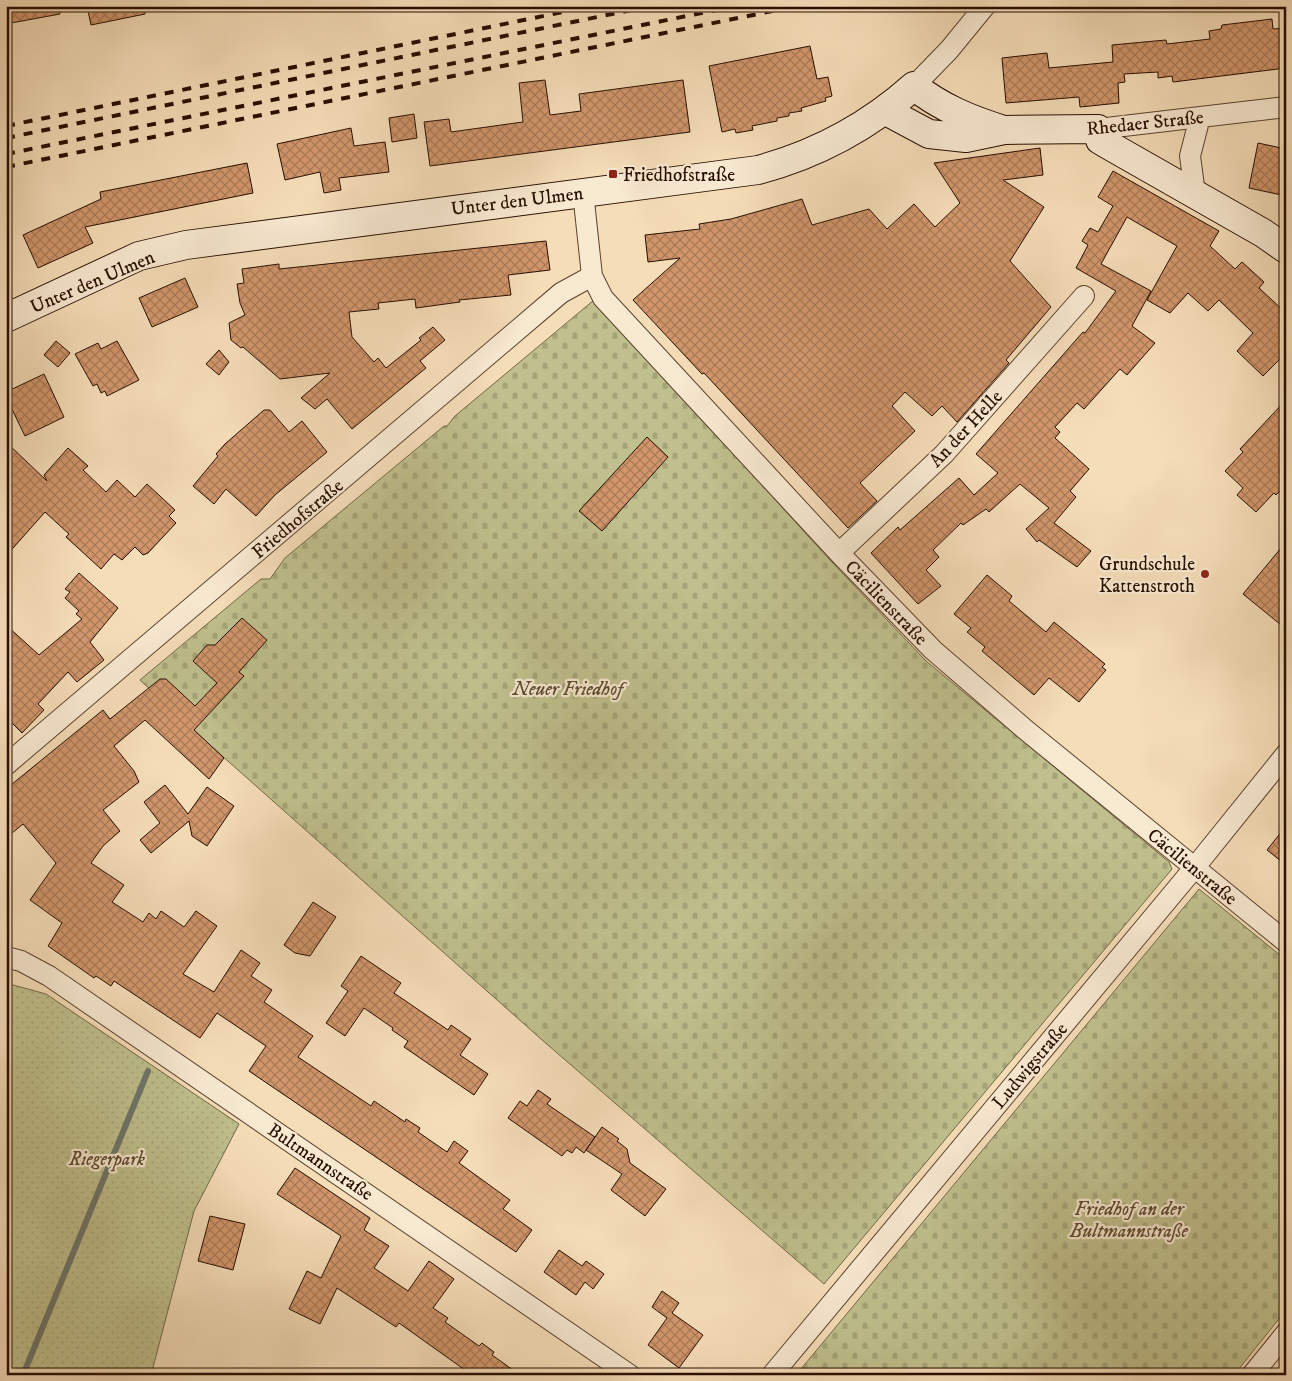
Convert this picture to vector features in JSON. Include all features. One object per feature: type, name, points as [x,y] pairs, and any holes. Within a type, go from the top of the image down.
[{"type":"main road","name":"Unter den Ulmen","points":[[6,318],[139,256],[186,245],[758,170],[792,161],[851,134],[886,111],[914,86]]},
{"type":"main road","name":"Rhedaer Straße","points":[[914,86],[937,103],[969,119],[1004,130]]},
{"type":"main road","name":"Rhedaer Straße","points":[[886,111],[929,134],[966,138],[1004,130],[1098,129]]},
{"type":"main road","points":[[1098,129],[1100,140],[1263,232],[1286,248]]},
{"type":"street","name":"Unter den Ulmen","points":[[914,86],[949,50],[985,6]]},
{"type":"street","name":"Rhedaer Straße","points":[[1098,129],[1286,107]]},
{"type":"street","points":[[1195,194],[1190,156],[1200,117]]},
{"type":"street","name":"Cäcilienstraße","points":[[583,192],[592,276],[602,298],[839,553],[933,650],[1027,731],[1286,942]]},
{"type":"street","name":"Friedhofstraße","points":[[6,765],[561,293],[592,276]]},
{"type":"street","name":"An der Helle","points":[[839,553],[944,454],[1084,296]]},
{"type":"street","name":"Ludwigstraße","points":[[772,1375],[1195,868],[1286,754]]},
{"type":"street","name":"Bultmannstraße","points":[[6,957],[21,961],[50,976],[630,1375]]},
{"type":"street","points":[[1252,1375],[1286,1333]]},
{"type":"green space","name":"Neuer Friedhof","points":[[594,300],[830,560],[926,661],[1169,862],[1172,869],[824,1284],[541,1039],[211,746],[140,680],[261,579],[270,579],[285,558],[444,426],[447,426],[455,416]]},
{"type":"green space","name":"Friedhof an der Bultmannstraße","points":[[1199,889],[1286,960],[1286,1310],[1234,1375],[796,1375]]},
{"type":"green space","name":"Riegerpark","points":[[6,983],[46,994],[239,1124],[194,1211],[151,1375],[6,1375]]},
{"type":"building","points":[[8,6],[59,6],[60,14],[11,23]]},
{"type":"building","points":[[87,6],[144,6],[145,14],[91,25]]},
{"type":"building","points":[[1272,19],[1273,29],[1286,28],[1286,68],[1173,82],[1172,76],[1158,78],[1158,72],[1124,74],[1125,82],[1118,83],[1119,103],[1080,107],[1079,97],[1006,103],[1002,58],[1047,53],[1049,68],[1113,62],[1112,45],[1166,40],[1167,44],[1210,39],[1209,31],[1221,29],[1222,25]]},
{"type":"building","points":[[810,46],[817,79],[828,77],[832,96],[825,98],[826,101],[801,108],[802,111],[789,113],[789,116],[777,118],[777,121],[752,126],[753,130],[736,133],[735,129],[722,132],[709,66]]},
{"type":"building","points":[[545,80],[550,115],[581,111],[579,94],[683,80],[690,132],[430,166],[424,122],[449,119],[451,132],[523,122],[519,83]]},
{"type":"building","points":[[414,114],[417,138],[392,142],[389,118]]},
{"type":"building","points":[[351,128],[354,146],[385,142],[389,172],[339,178],[341,190],[324,193],[320,172],[285,180],[277,144]]},
{"type":"building","points":[[1258,143],[1286,149],[1286,196],[1249,188]]},
{"type":"building","points":[[1040,148],[1043,175],[1003,180],[1044,207],[1010,261],[1051,307],[1006,360],[1009,363],[957,422],[942,406],[932,416],[905,392],[892,406],[915,431],[860,483],[877,501],[848,528],[704,373],[702,374],[633,300],[680,258],[648,262],[645,235],[700,229],[699,224],[731,219],[802,199],[812,225],[869,209],[887,229],[914,204],[935,227],[960,203],[934,163]]},
{"type":"building","points":[[247,163],[253,193],[85,227],[93,243],[38,268],[23,235],[101,199],[100,192]]},
{"type":"building","points":[[1113,171],[1219,231],[1210,246],[1235,269],[1242,262],[1264,282],[1259,288],[1286,313],[1286,353],[1263,376],[1237,351],[1253,333],[1219,300],[1208,311],[1188,293],[1170,313],[1147,300],[1177,246],[1127,217],[1101,264],[1151,291],[1132,326],[1155,343],[1127,375],[1120,369],[1084,409],[1077,403],[1055,427],[1060,432],[1055,438],[1089,469],[1070,491],[1076,497],[1054,523],[1091,551],[1077,567],[1039,540],[1037,542],[1026,529],[1049,508],[1020,484],[989,512],[986,509],[963,525],[961,523],[933,550],[939,557],[926,570],[941,586],[918,604],[871,553],[898,527],[900,530],[959,478],[974,495],[998,473],[976,454],[1083,332],[1085,333],[1116,291],[1076,268],[1088,245],[1082,241],[1090,228],[1098,232],[1113,206],[1098,197]]},
{"type":"building","points":[[546,241],[550,270],[508,275],[511,295],[459,300],[460,302],[416,308],[415,299],[378,303],[379,309],[349,312],[352,337],[374,362],[378,358],[386,368],[421,340],[419,338],[433,327],[445,340],[420,361],[426,368],[352,429],[327,399],[315,409],[301,398],[330,373],[280,379],[243,347],[241,348],[231,340],[229,323],[245,315],[240,303],[237,284],[244,283],[242,269],[279,264],[279,269]]},
{"type":"building","points":[[185,278],[198,307],[152,327],[139,298]]},
{"type":"building","points":[[56,341],[70,353],[58,367],[44,355]]},
{"type":"building","points":[[117,341],[139,380],[107,396],[105,391],[101,393],[97,384],[93,386],[75,354],[98,343],[101,349]]},
{"type":"building","points":[[219,350],[229,362],[219,375],[206,364]]},
{"type":"building","points":[[44,374],[64,417],[25,436],[6,397],[6,392]]},
{"type":"building","points":[[1286,400],[1286,485],[1276,495],[1274,493],[1256,512],[1237,495],[1243,488],[1225,471],[1243,452],[1240,449]]},
{"type":"building","points":[[264,410],[270,410],[289,432],[302,421],[327,452],[275,495],[256,516],[226,489],[214,504],[193,486],[218,456],[216,454],[225,444]]},
{"type":"building","points":[[647,437],[668,457],[602,531],[579,511]]},
{"type":"building","points":[[6,442],[47,481],[44,475],[68,448],[88,466],[83,470],[106,492],[117,480],[135,497],[147,484],[175,510],[169,516],[176,523],[148,553],[143,555],[135,547],[122,560],[114,554],[101,569],[66,537],[69,534],[45,512],[6,556]]},
{"type":"building","points":[[1286,542],[1286,629],[1243,594]]},
{"type":"building","points":[[79,573],[118,608],[90,642],[104,660],[77,682],[68,672],[38,704],[44,710],[22,733],[6,717],[6,625],[39,655],[82,619],[76,614],[79,611],[65,598],[70,592],[65,589]]},
{"type":"building","points":[[987,575],[1012,596],[1009,601],[1046,632],[1054,622],[1105,664],[1102,667],[1106,670],[1079,702],[1049,678],[1034,695],[982,651],[985,647],[967,632],[971,628],[954,614]]},
{"type":"building","points":[[242,618],[267,640],[239,672],[244,676],[194,730],[224,758],[209,779],[145,720],[114,746],[134,771],[139,782],[103,810],[120,831],[103,846],[91,863],[124,885],[112,902],[143,922],[149,913],[156,919],[161,911],[184,927],[196,911],[217,926],[183,974],[214,992],[241,950],[260,963],[251,976],[272,990],[264,1002],[313,1036],[298,1057],[371,1106],[374,1101],[405,1122],[406,1119],[420,1128],[418,1132],[447,1152],[454,1141],[468,1151],[459,1163],[510,1200],[503,1209],[532,1230],[516,1252],[249,1071],[266,1046],[217,1013],[200,1038],[114,981],[111,986],[96,976],[94,978],[48,946],[62,923],[30,900],[56,863],[23,824],[6,838],[6,789],[103,710],[110,719],[160,679],[166,679],[195,706],[217,683],[193,661],[207,645],[215,645]]},
{"type":"building","points":[[165,785],[188,814],[207,787],[234,806],[207,846],[192,836],[189,821],[151,853],[140,840],[160,823],[144,802]]},
{"type":"building","points":[[1286,826],[1286,865],[1267,850]]},
{"type":"building","points":[[313,902],[336,917],[310,956],[295,953],[284,945]]},
{"type":"building","points":[[361,956],[401,983],[394,993],[448,1030],[451,1025],[471,1039],[460,1055],[488,1074],[474,1095],[404,1047],[408,1041],[364,1008],[345,1036],[326,1023],[348,991],[341,986]]},
{"type":"building","points":[[538,1090],[551,1099],[547,1104],[595,1137],[584,1153],[576,1147],[572,1153],[567,1150],[562,1156],[508,1118],[520,1101],[527,1106]]},
{"type":"building","points":[[602,1127],[619,1139],[617,1141],[627,1149],[630,1163],[666,1189],[645,1216],[611,1190],[622,1174],[586,1150]]},
{"type":"building","points":[[295,1168],[370,1218],[364,1230],[389,1246],[374,1268],[408,1291],[429,1261],[454,1279],[433,1308],[448,1318],[445,1322],[479,1346],[482,1343],[494,1352],[492,1355],[520,1375],[472,1375],[399,1323],[396,1327],[337,1288],[320,1324],[289,1309],[307,1271],[321,1278],[341,1236],[277,1194]]},
{"type":"building","points":[[210,1216],[245,1224],[233,1270],[198,1261]]},
{"type":"building","points":[[559,1250],[582,1266],[586,1261],[604,1274],[593,1289],[585,1282],[576,1295],[544,1272]]},
{"type":"building","points":[[662,1291],[679,1303],[672,1313],[703,1335],[679,1368],[648,1345],[667,1318],[652,1307]]},
{"type":"waterway","points":[[23,1375],[148,1071]]},
{"type":"railway","points":[[6,126],[592,6]]},
{"type":"railway","points":[[6,138],[651,6]]},
{"type":"railway","points":[[6,154],[736,6]]},
{"type":"railway","points":[[6,167],[797,6]]},
{"type":"place","name":"Friedhofstraße","points":[[613,174]]},
{"type":"place","name":"Grundschule Kattenstroth","points":[[1205,574]]}]
